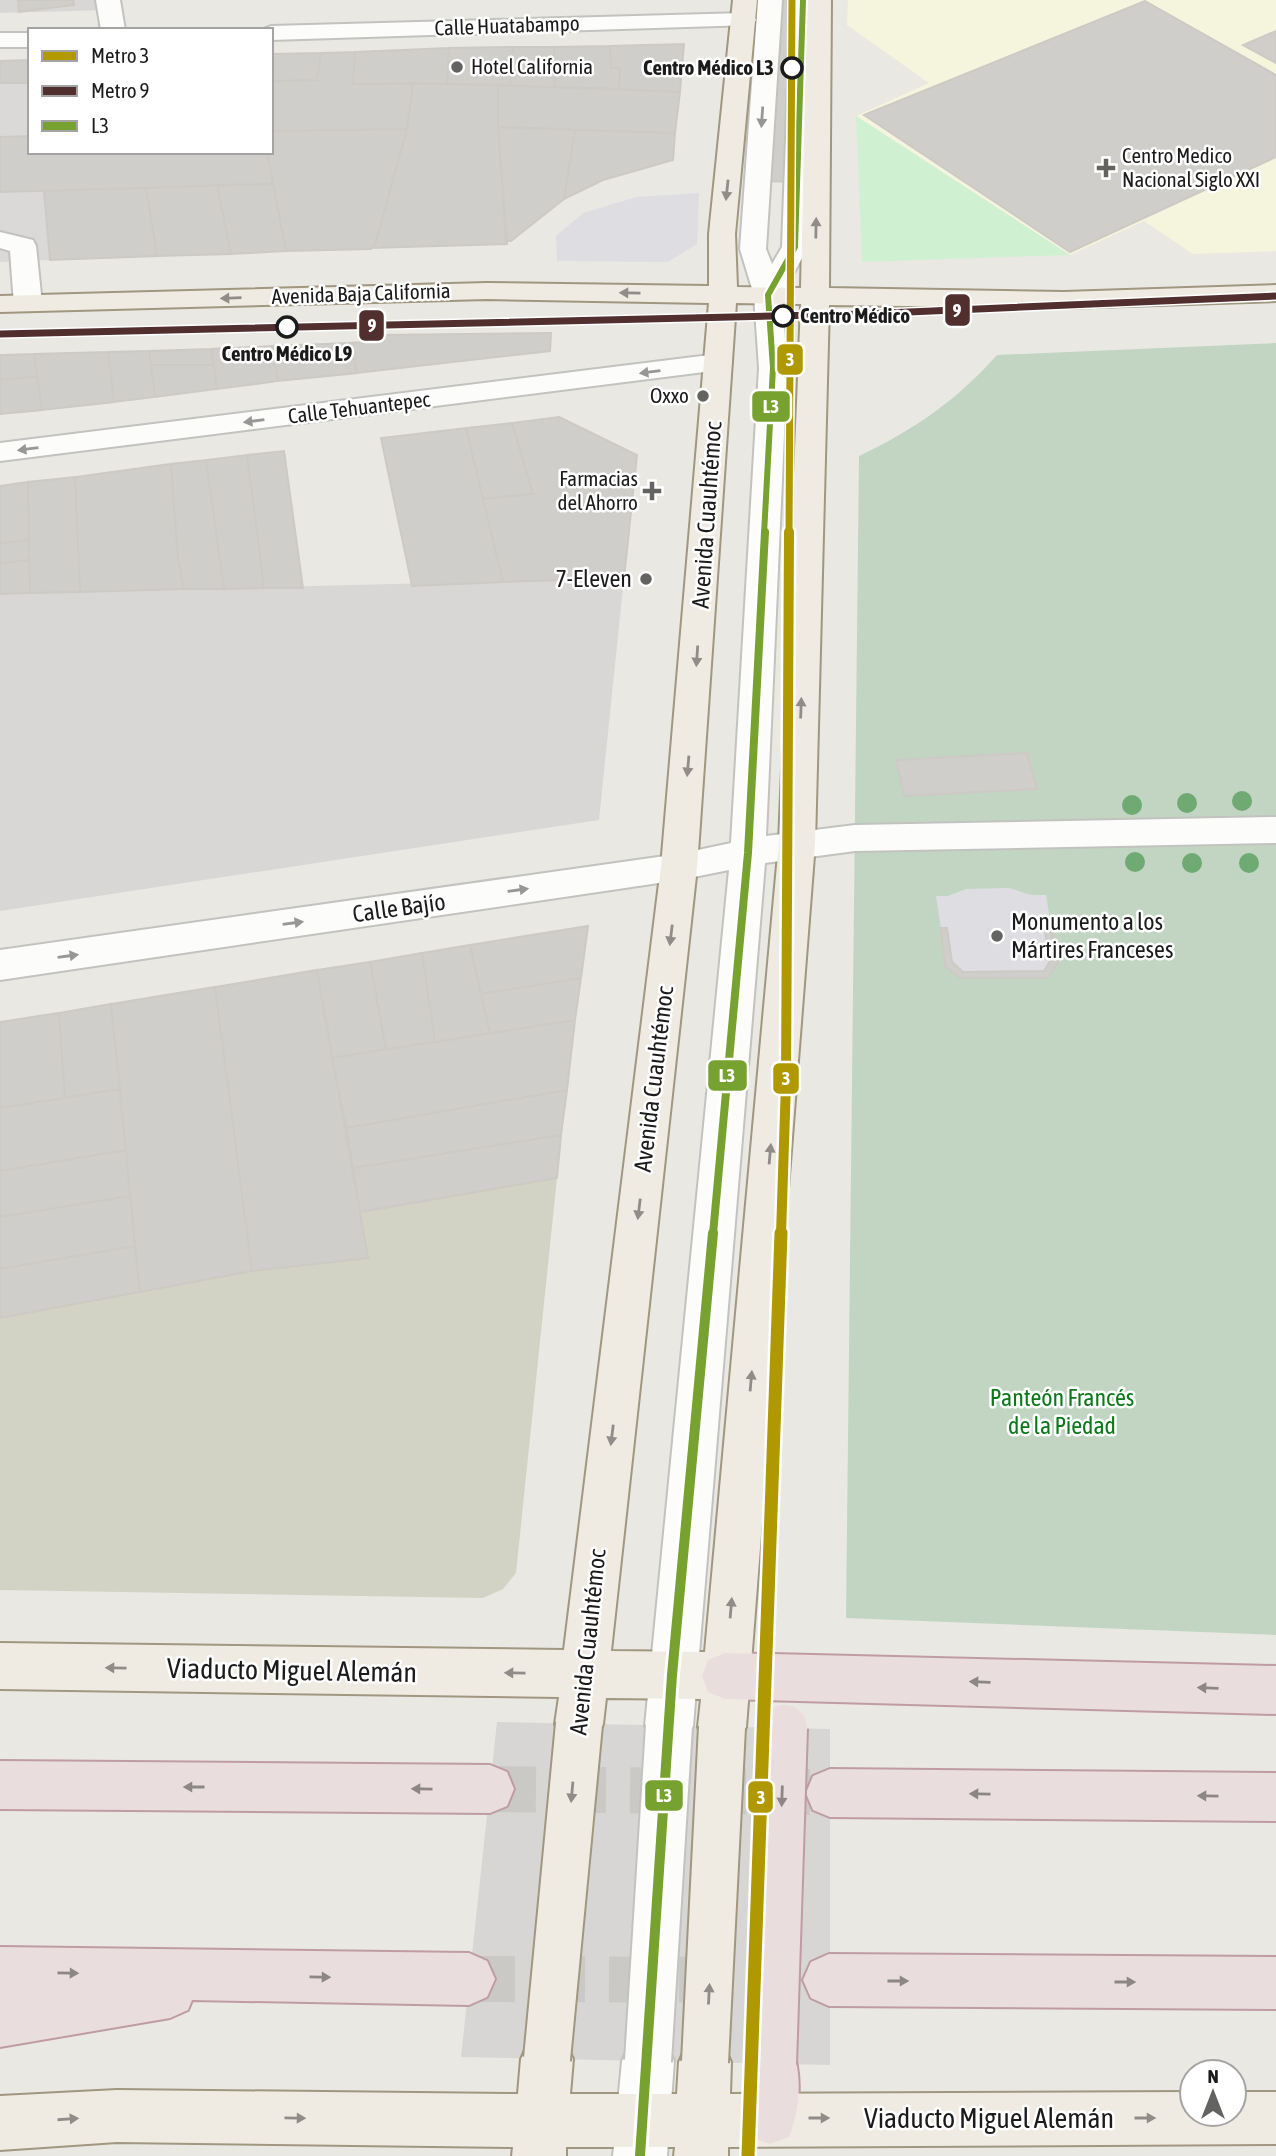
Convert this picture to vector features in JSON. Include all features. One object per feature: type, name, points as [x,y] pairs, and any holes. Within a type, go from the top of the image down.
[{"type":"highway","points":[[725,1676],[1276,1690]]},
{"type":"highway","points":[[770,2118],[786,1677]]},
{"type":"highway","points":[[0,1785],[490,1789]]},
{"type":"highway","points":[[830,1793],[1276,1797]]},
{"type":"highway","points":[[0,1972],[470,1979]]},
{"type":"highway","points":[[0,2021],[260,1977]]},
{"type":"highway","points":[[830,1980],[1276,1983]]},
{"type":"main road","points":[[702,2138],[725,1676],[797,843],[815,296],[819,0]]},
{"type":"main road","name":"Avenida Cuauhtémoc","points":[[540,2138],[583,1674],[680,867],[723,295],[722,234],[744,10]]},
{"type":"main road","name":"Avenida Baja California","points":[[0,304],[487,291],[1064,300],[1276,293]]},
{"type":"main road","name":"Viaducto Miguel Alemán","points":[[0,1666],[725,1676]]},
{"type":"main road","points":[[0,2123],[117,2116],[540,2138]]},
{"type":"main road","name":"Viaducto Miguel Alemán","points":[[540,2138],[702,2138],[770,2118],[1276,2118]]},
{"type":"street","points":[[108,0],[113,28]]},
{"type":"street","points":[[641,2138],[673,1675],[748,853],[773,368],[768,296],[753,249],[771,0]]},
{"type":"street","points":[[768,296],[795,247],[803,0]]},
{"type":"street","name":"Calle Huatabampo","points":[[273,33],[744,10]]},
{"type":"street","points":[[0,40],[28,40]]},
{"type":"street","points":[[0,240],[23,246],[28,304]]},
{"type":"street","name":"Calle Tehuantepec","points":[[0,452],[718,363]]},
{"type":"street","name":"Calle Bajío","points":[[0,965],[680,867],[797,843],[856,838],[1030,832],[1276,830]]},
{"type":"shaded area","points":[[0,0],[117,0],[110,10],[0,13]]},
{"type":"shaded area","name":"Centro Medico Nacional Siglo XXI","points":[[848,0],[1276,0],[1276,251],[1193,254],[1144,221],[1070,255],[856,116],[929,83],[847,25]]},
{"type":"shaded area","points":[[0,83],[28,83],[28,136],[0,137]]},
{"type":"shaded area","points":[[856,116],[1070,255],[862,262]]},
{"type":"shaded area","points":[[44,191],[50,260],[0,262],[0,192]]},
{"type":"shaded area","points":[[699,193],[697,244],[668,262],[557,261],[556,236],[583,213],[636,197]]},
{"type":"shaded area","points":[[624,578],[599,820],[0,911],[0,594]]},
{"type":"shaded area","points":[[1009,888],[1031,895],[1046,895],[1051,926],[1044,926],[1050,961],[1044,971],[963,972],[952,962],[946,928],[941,928],[936,896],[948,896],[966,889]]},
{"type":"shaded area","points":[[557,1178],[516,1573],[503,1589],[483,1598],[0,1590],[0,1318],[252,1271],[368,1258],[360,1212]]},
{"type":"green space","name":"Panteón Francés de la Piedad","points":[[1276,343],[1276,1635],[846,1618],[859,456],[934,413],[997,355]]},
{"type":"pier","points":[[497,1722],[830,1729],[830,2065],[461,2057]]},
{"type":"building","points":[[18,0],[73,0],[74,5],[19,12]]},
{"type":"building","points":[[771,0],[805,0],[796,182],[759,181]]},
{"type":"building","name":"Centro Medico Nacional Siglo XXI","points":[[1145,1],[1276,75],[1276,157],[1070,252],[864,115]]},
{"type":"building","points":[[1276,31],[1276,63],[1243,45]]},
{"type":"building","points":[[684,44],[680,92],[619,89],[620,68],[611,68],[610,46]]},
{"type":"building","points":[[610,46],[611,68],[620,68],[619,89],[555,87],[554,47]]},
{"type":"building","points":[[513,47],[510,86],[447,84],[449,48]]},
{"type":"building","points":[[513,47],[554,47],[555,87],[510,86]]},
{"type":"building","points":[[449,48],[447,84],[353,84],[355,52]]},
{"type":"building","points":[[355,52],[353,84],[413,83],[407,129],[273,131],[273,81],[317,80],[321,53]]},
{"type":"building","points":[[321,53],[317,80],[273,81],[273,54]]},
{"type":"building","points":[[28,60],[28,83],[0,83],[0,61]]},
{"type":"building","points":[[413,83],[498,85],[498,127],[507,244],[371,248],[375,245],[407,129]]},
{"type":"building","points":[[498,85],[680,92],[675,133],[498,127]]},
{"type":"building","points":[[498,127],[575,130],[564,199],[511,241],[506,241]]},
{"type":"building","points":[[407,129],[375,245],[371,249],[286,251],[267,154],[273,154],[273,131]]},
{"type":"building","points":[[575,130],[675,133],[673,160],[603,180],[564,199]]},
{"type":"building","points":[[28,136],[28,154],[267,154],[273,184],[0,192],[0,137]]},
{"type":"building","points":[[273,184],[286,251],[231,254],[217,185]]},
{"type":"building","points":[[217,185],[231,254],[157,256],[146,188]]},
{"type":"building","points":[[146,188],[157,256],[50,260],[44,191]]},
{"type":"building","points":[[551,333],[550,351],[357,373],[350,343],[379,341],[380,335]]},
{"type":"building","points":[[350,343],[357,373],[278,381],[272,346]]},
{"type":"building","points":[[272,346],[278,381],[217,389],[211,349]]},
{"type":"building","points":[[211,349],[214,365],[151,365],[149,351]]},
{"type":"building","points":[[149,351],[155,397],[114,402],[108,352]]},
{"type":"building","points":[[108,352],[114,402],[42,410],[34,354]]},
{"type":"building","points":[[34,354],[37,376],[0,380],[0,355]]},
{"type":"building","points":[[151,365],[214,365],[217,389],[155,397]]},
{"type":"building","points":[[37,376],[42,410],[0,414],[0,380]]},
{"type":"building","points":[[559,417],[637,455],[624,578],[503,582],[483,499],[533,494],[512,423]]},
{"type":"building","points":[[512,423],[533,494],[483,499],[466,428]]},
{"type":"building","points":[[466,428],[503,582],[412,586],[381,438]]},
{"type":"building","points":[[284,451],[303,588],[264,588],[247,455]]},
{"type":"building","points":[[247,455],[264,588],[224,589],[206,460]]},
{"type":"building","points":[[206,460],[224,589],[184,589],[178,560],[171,464]]},
{"type":"building","points":[[171,464],[178,560],[184,589],[80,592],[75,477]]},
{"type":"building","points":[[75,477],[80,592],[30,593],[28,482]]},
{"type":"building","points":[[28,482],[29,540],[0,543],[0,486]]},
{"type":"building","points":[[29,540],[29,560],[0,563],[0,543]]},
{"type":"building","points":[[29,560],[30,593],[0,594],[0,563]]},
{"type":"building","points":[[1027,753],[1037,789],[904,796],[896,760]]},
{"type":"building","points":[[588,926],[581,978],[481,994],[470,945]]},
{"type":"building","points":[[1044,926],[1051,926],[1058,963],[1047,978],[960,978],[945,966],[941,928],[947,928],[952,962],[963,972],[1044,971],[1050,961]]},
{"type":"building","points":[[470,945],[490,1033],[435,1042],[422,953]]},
{"type":"building","points":[[422,953],[435,1042],[386,1049],[370,962]]},
{"type":"building","points":[[370,962],[386,1049],[332,1058],[317,970]]},
{"type":"building","points":[[317,970],[368,1258],[252,1271],[215,987]]},
{"type":"building","points":[[581,978],[575,1020],[490,1033],[481,994]]},
{"type":"building","points":[[215,987],[252,1271],[140,1292],[111,1004]]},
{"type":"building","points":[[111,1004],[120,1089],[65,1098],[59,1013]]},
{"type":"building","points":[[59,1013],[65,1098],[0,1108],[0,1022]]},
{"type":"building","points":[[575,1020],[567,1090],[346,1128],[332,1058]]},
{"type":"building","points":[[120,1089],[126,1150],[0,1171],[0,1108]]},
{"type":"building","points":[[567,1090],[561,1135],[353,1168],[346,1128]]},
{"type":"building","points":[[561,1135],[557,1178],[360,1212],[353,1168]]},
{"type":"building","points":[[126,1150],[130,1196],[0,1217],[0,1171]]},
{"type":"building","points":[[130,1196],[135,1246],[0,1269],[0,1217]]},
{"type":"building","points":[[135,1246],[140,1292],[0,1318],[0,1269]]},
{"type":"tunnel","points":[[490,1789],[810,1792]]},
{"type":"tunnel","points":[[469,1979],[829,1980]]},
{"type":"metro line","name":"3","points":[[748,2156],[786,1083],[792,0]]},
{"type":"metro line","name":"9","points":[[0,334],[863,314],[1276,296]]},
{"type":"transit line","name":"L3","points":[[640,2156],[672,1675],[748,853],[773,368],[768,295],[795,247],[803,0]]},
{"type":"place","name":"Hotel California","points":[[457,67]]},
{"type":"place","name":"Centro Médico L3","points":[[792,68]]},
{"type":"place","name":"Centro Medico Nacional Siglo XXI","points":[[1106,168]]},
{"type":"place","name":"Centro Médico","points":[[783,316]]},
{"type":"place","name":"Centro Médico L9","points":[[287,327]]},
{"type":"place","name":"Oxxo","points":[[703,396]]},
{"type":"place","name":"Farmacias del Ahorro","points":[[652,491]]},
{"type":"place","name":"7-Eleven","points":[[646,579]]},
{"type":"place","name":"Monumento a los Mártires Franceses","points":[[997,936]]}]
